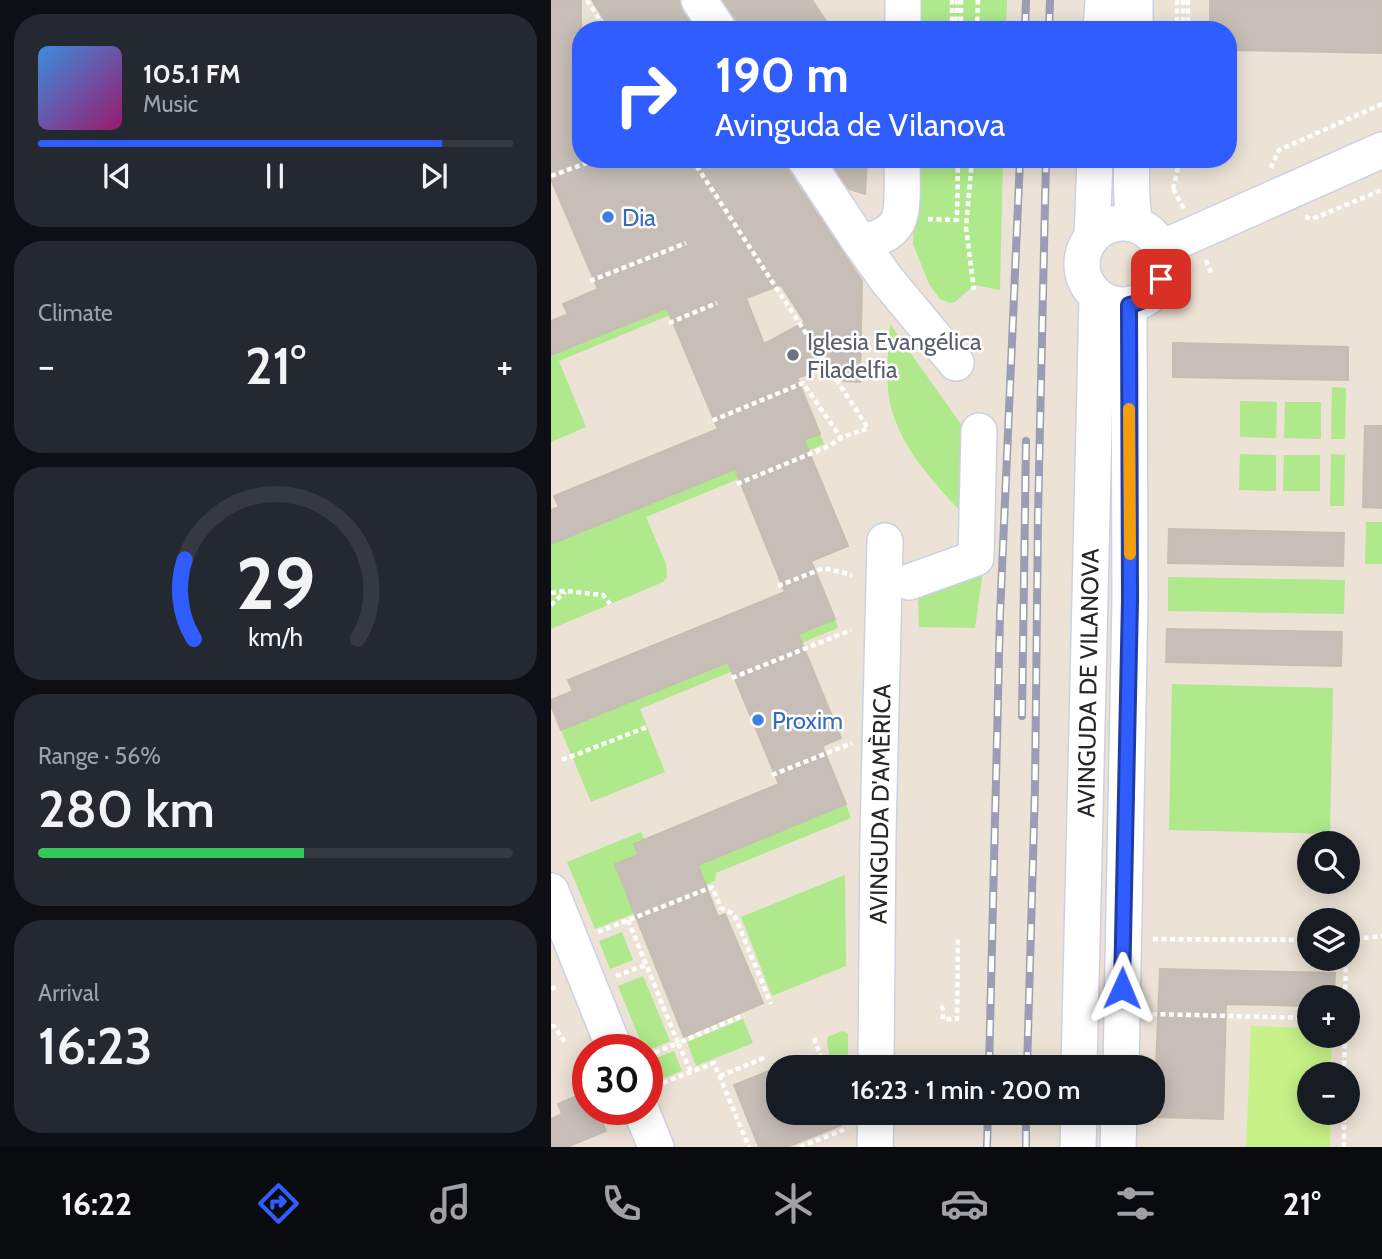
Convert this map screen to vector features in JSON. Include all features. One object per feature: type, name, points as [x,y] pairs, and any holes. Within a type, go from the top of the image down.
[{"type":"street","points":[[699,0],[713,21]]},
{"type":"street","points":[[903,0],[903,21]]},
{"type":"street","points":[[1102,21],[1103,0]]},
{"type":"street","points":[[1135,0],[1135,21]]},
{"type":"street","points":[[1162,248],[1382,150]]},
{"type":"street","points":[[811,168],[886,280],[956,363]]},
{"type":"street","points":[[860,242],[874,240],[886,234],[898,221],[902,168]]},
{"type":"street","name":"AVINGUDA DE VILANOVA","points":[[1095,168],[1092,237],[1085,248],[1082,264],[1084,281],[1089,290],[1113,302]]},
{"type":"street","points":[[1132,168],[1135,224]]},
{"type":"street","points":[[1092,237],[1106,226],[1125,222],[1146,229],[1162,248],[1165,266],[1156,290],[1144,302],[1113,302]]},
{"type":"street","name":"AVINGUDA DE VILANOVA","points":[[1080,1055],[1113,302]]},
{"type":"street","name":"AVINGUDA DE VILANOVA","points":[[1113,302],[1130,600],[1121,1055]]},
{"type":"street","points":[[909,582],[976,558],[979,431]]},
{"type":"street","name":"AVINGUDA D'AMÈRICA","points":[[876,1055],[885,541]]},
{"type":"street","points":[[551,891],[609,1034]]},
{"type":"street","points":[[652,1125],[656,1147]]},
{"type":"street","points":[[1078,1147],[1079,1125]]},
{"type":"street","points":[[1118,1147],[1119,1125]]},
{"type":"path","points":[[587,0],[600,21]]},
{"type":"path","points":[[956,21],[957,0]]},
{"type":"path","points":[[956,21],[957,0]]},
{"type":"path","points":[[977,21],[978,0]]},
{"type":"path","points":[[1176,0],[1177,21]]},
{"type":"path","points":[[1184,21],[1185,0]]},
{"type":"path","points":[[1185,0],[1187,21]]},
{"type":"path","points":[[1267,178],[1279,150],[1382,104]]},
{"type":"path","points":[[551,176],[572,168]]},
{"type":"path","points":[[698,168],[868,428],[737,484]]},
{"type":"path","points":[[957,168],[957,220]]},
{"type":"path","points":[[971,168],[966,227],[974,290]]},
{"type":"path","points":[[1178,168],[1173,189],[1185,210]]},
{"type":"path","points":[[924,219],[957,220],[966,227]]},
{"type":"path","points":[[590,281],[686,243]]},
{"type":"path","points":[[669,323],[717,303]]},
{"type":"path","points":[[709,422],[803,383],[841,438]]},
{"type":"path","points":[[778,586],[824,568],[851,575]]},
{"type":"path","points":[[551,605],[565,591]]},
{"type":"path","points":[[551,593],[565,591],[603,595],[610,604]]},
{"type":"path","points":[[732,678],[851,630]]},
{"type":"path","points":[[562,761],[647,727]]},
{"type":"path","points":[[772,775],[852,743]]},
{"type":"path","points":[[591,935],[712,887],[721,908],[734,914],[771,1004]]},
{"type":"path","points":[[628,920],[691,1072]]},
{"type":"path","points":[[1360,939],[1382,936]]},
{"type":"path","points":[[941,1006],[943,1019],[957,1019],[958,939]]},
{"type":"path","points":[[1148,939],[1297,940]]},
{"type":"path","points":[[609,979],[646,965]]},
{"type":"path","points":[[551,989],[558,986]]},
{"type":"path","points":[[1144,1014],[1297,1018]]},
{"type":"path","points":[[663,1049],[745,1015]]},
{"type":"path","points":[[551,1026],[554,1026],[565,1042]]},
{"type":"path","points":[[814,1038],[820,1055]]},
{"type":"path","points":[[720,1076],[764,1058]]},
{"type":"path","points":[[663,1089],[691,1072],[714,1063],[749,1147]]},
{"type":"path","points":[[1344,1125],[1344,1147]]},
{"type":"path","points":[[800,1147],[866,1129]]},
{"type":"green space","points":[[920,0],[1007,0],[1006,21],[921,21]]},
{"type":"green space","points":[[916,168],[1003,168],[1000,290],[974,285],[955,302],[940,299],[929,284],[913,244]]},
{"type":"green space","points":[[720,286],[723,293],[559,361],[586,427],[551,442],[551,355]]},
{"type":"green space","points":[[890,324],[965,430],[962,513],[915,457],[897,425],[888,389]]},
{"type":"green space","points":[[1332,387],[1346,388],[1345,439],[1331,439]]},
{"type":"green space","points":[[1240,401],[1277,402],[1276,438],[1240,437]]},
{"type":"green space","points":[[1285,402],[1321,402],[1321,439],[1284,438]]},
{"type":"green space","points":[[820,434],[824,444],[646,517],[666,564],[667,577],[663,582],[551,629],[551,544]]},
{"type":"green space","points":[[1240,454],[1276,455],[1276,491],[1239,490]]},
{"type":"green space","points":[[1331,454],[1345,455],[1344,506],[1330,506]]},
{"type":"green space","points":[[1284,455],[1320,455],[1320,491],[1283,491]]},
{"type":"green space","points":[[1366,522],[1382,522],[1382,564],[1365,564]]},
{"type":"green space","points":[[983,570],[975,628],[919,627],[918,596]]},
{"type":"green space","points":[[1168,577],[1345,580],[1344,614],[1168,611]]},
{"type":"green space","points":[[835,619],[838,628],[640,709],[665,772],[591,802],[561,730]]},
{"type":"green space","points":[[1172,684],[1333,688],[1330,831],[1297,831],[1297,833],[1169,830]]},
{"type":"green space","points":[[846,804],[851,818],[716,873],[715,881],[595,929],[567,862],[641,832],[644,839],[634,844],[638,855],[615,864],[627,894]]},
{"type":"green space","points":[[845,875],[846,966],[772,996],[741,917]]},
{"type":"green space","points":[[622,932],[633,960],[610,969],[599,941]]},
{"type":"green space","points":[[643,976],[670,1041],[663,1044],[663,1034],[638,1034],[618,986]]},
{"type":"green space","points":[[743,1019],[753,1043],[696,1066],[687,1042]]},
{"type":"green space","points":[[1251,1026],[1297,1028],[1297,1048],[1332,1048],[1331,1062],[1297,1062],[1297,1125],[1331,1125],[1330,1147],[1246,1147]]},
{"type":"green space","points":[[843,1031],[848,1034],[848,1055],[829,1055],[829,1036]]},
{"type":"green space","points":[[674,1051],[682,1071],[663,1078],[663,1055]]},
{"type":"building","points":[[551,0],[581,0],[581,21],[572,21],[572,168],[787,168],[862,281],[860,382],[844,381],[833,364],[797,378],[820,434],[804,440],[848,546],[811,561],[835,619],[798,634],[841,738],[822,746],[846,804],[698,865],[718,917],[725,914],[763,1003],[684,1037],[615,864],[638,855],[634,844],[779,784],[728,662],[561,730],[551,700],[573,691],[568,680],[785,592],[735,469],[551,544],[551,510],[559,507],[554,496],[718,429],[667,308],[551,355],[551,321],[568,314],[563,304],[598,289],[551,179]],"holes":[[[781,285],[805,322],[764,344],[746,298]]]},
{"type":"building","points":[[592,0],[679,0],[689,21],[605,21]]},
{"type":"building","points":[[723,0],[812,0],[826,21],[737,21]]},
{"type":"building","points":[[1210,0],[1382,0],[1382,53],[1237,50],[1237,21],[1210,21]]},
{"type":"building","points":[[835,168],[866,168],[865,194],[849,189]]},
{"type":"building","points":[[1173,343],[1348,347],[1348,380],[1173,377]]},
{"type":"building","points":[[1365,426],[1382,426],[1382,508],[1363,507]]},
{"type":"building","points":[[1169,529],[1344,533],[1343,566],[1168,563]]},
{"type":"building","points":[[1167,629],[1342,632],[1341,666],[1166,662]]},
{"type":"building","points":[[1160,969],[1335,973],[1335,985],[1297,985],[1297,1006],[1226,1004],[1223,1119],[1165,1117],[1165,1055],[1157,1055]]},
{"type":"building","points":[[766,1072],[766,1125],[841,1125],[787,1147],[759,1147],[734,1085]]},
{"type":"building","points":[[572,1098],[572,1125],[603,1125],[606,1131],[567,1147],[551,1147],[551,1119],[562,1114],[558,1104]]},
{"type":"railway","points":[[1025,21],[1026,0]]},
{"type":"railway","points":[[1049,21],[1050,0]]},
{"type":"railway","points":[[989,1055],[1000,615],[1020,168]]},
{"type":"railway","points":[[1027,1055],[1046,168]]},
{"type":"railway","points":[[1022,716],[1026,441]]},
{"type":"railway","points":[[987,1147],[988,1125]]},
{"type":"railway","points":[[1026,1125],[1026,1147]]},
{"type":"slow traffic","points":[[1129,409],[1130,554]]},
{"type":"place","name":"Dia","points":[[608,217]]},
{"type":"place","name":"Iglesia Evangélica Filadelfia","points":[[793,355]]},
{"type":"place","name":"Proxim","points":[[758,720]]},
{"type":"route","points":[[1122,988],[1130,600],[1129,305],[1144,302],[1156,290],[1161,279]]}]
